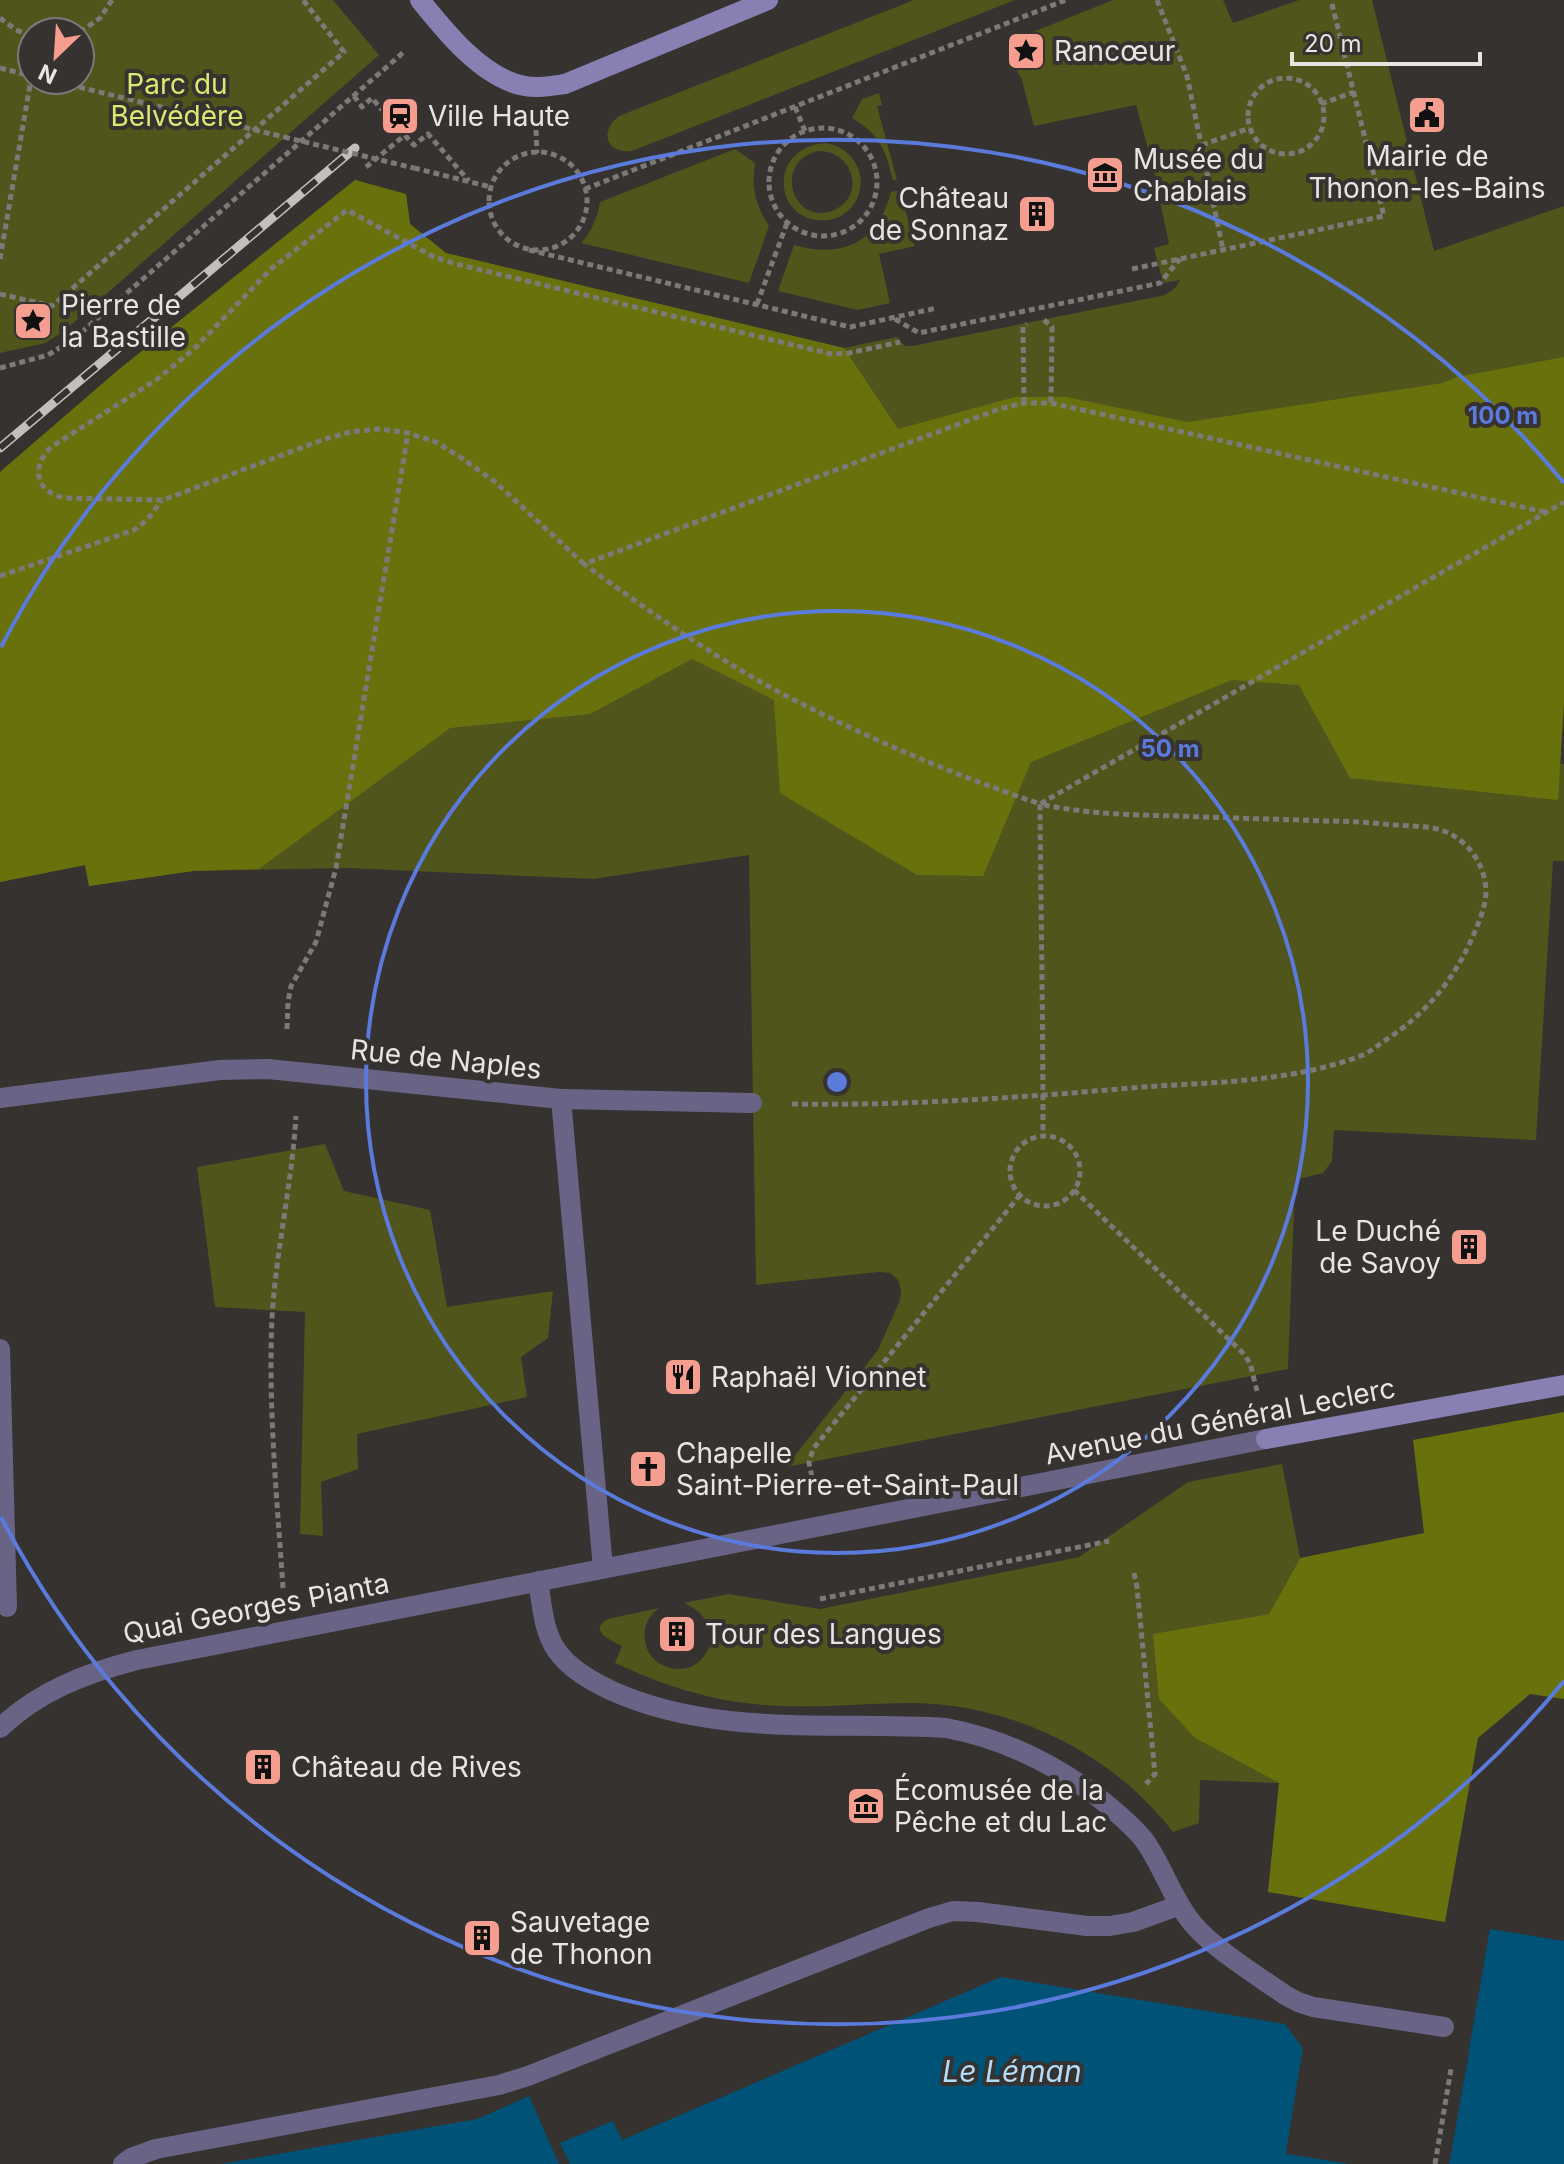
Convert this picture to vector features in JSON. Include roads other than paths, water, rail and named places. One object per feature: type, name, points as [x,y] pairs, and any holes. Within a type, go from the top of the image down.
[{"type":"street","points":[[420,0],[485,69],[534,87],[565,84],[768,0]]},
{"type":"street","name":"Rue de Naples","points":[[0,1098],[220,1070],[268,1069],[561,1099],[603,1568]]},
{"type":"street","points":[[561,1099],[752,1103]]},
{"type":"street","points":[[0,1349],[7,1607]]},
{"type":"street","name":"Avenue du Général Leclerc","points":[[603,1568],[1266,1439],[1564,1385]]},
{"type":"street","name":"Quai Georges Pianta","points":[[0,1728],[30,1704],[63,1684],[99,1670],[211,1644],[603,1568]]},
{"type":"street","points":[[538,1581],[548,1631],[555,1647],[565,1662],[596,1683],[660,1708],[706,1718],[753,1724],[946,1728],[974,1733],[1029,1754],[1065,1773],[1120,1815],[1142,1837],[1193,1924],[1210,1940],[1298,2002],[1444,2027]]},
{"type":"street","points":[[123,2164],[156,2149],[499,2085],[953,1911],[1110,1926],[1133,1922],[1180,1905]]},
{"type":"water","points":[[1490,1929],[1564,1941],[1564,2164],[1449,2164]]},
{"type":"water","name":"Le Léman","points":[[1001,1977],[1285,2024],[1303,2048],[1286,2153],[1349,2164],[570,2164],[560,2143],[613,2121],[622,2140]]},
{"type":"water","points":[[529,2096],[559,2164],[222,2164],[477,2119]]},
{"type":"railway","points":[[0,448],[355,148]]},
{"type":"place","name":"Rancœur","points":[[1026,51]]},
{"type":"place","name":"Mairie de Thonon-les-Bains","points":[[1427,115]]},
{"type":"place","name":"Ville Haute","points":[[400,116]]},
{"type":"place","name":"Musée du Chablais","points":[[1105,175]]},
{"type":"place","name":"Château de Sonnaz","points":[[1037,214]]},
{"type":"place","name":"Pierre de la Bastille","points":[[33,321]]},
{"type":"place","name":"Le Duché de Savoy","points":[[1469,1247]]},
{"type":"place","name":"Raphaël Vionnet","points":[[683,1377]]},
{"type":"place","name":"Chapelle Saint-Pierre-et-Saint-Paul","points":[[648,1469]]},
{"type":"place","name":"Tour des Langues","points":[[677,1634]]},
{"type":"place","name":"Château de Rives","points":[[263,1767]]},
{"type":"place","name":"Écomusée de la Pêche et du Lac","points":[[866,1806]]},
{"type":"place","name":"Sauvetage de Thonon","points":[[482,1938]]},
{"type":"park label","name":"Parc du Belvédère","points":[[177,100]]}]
